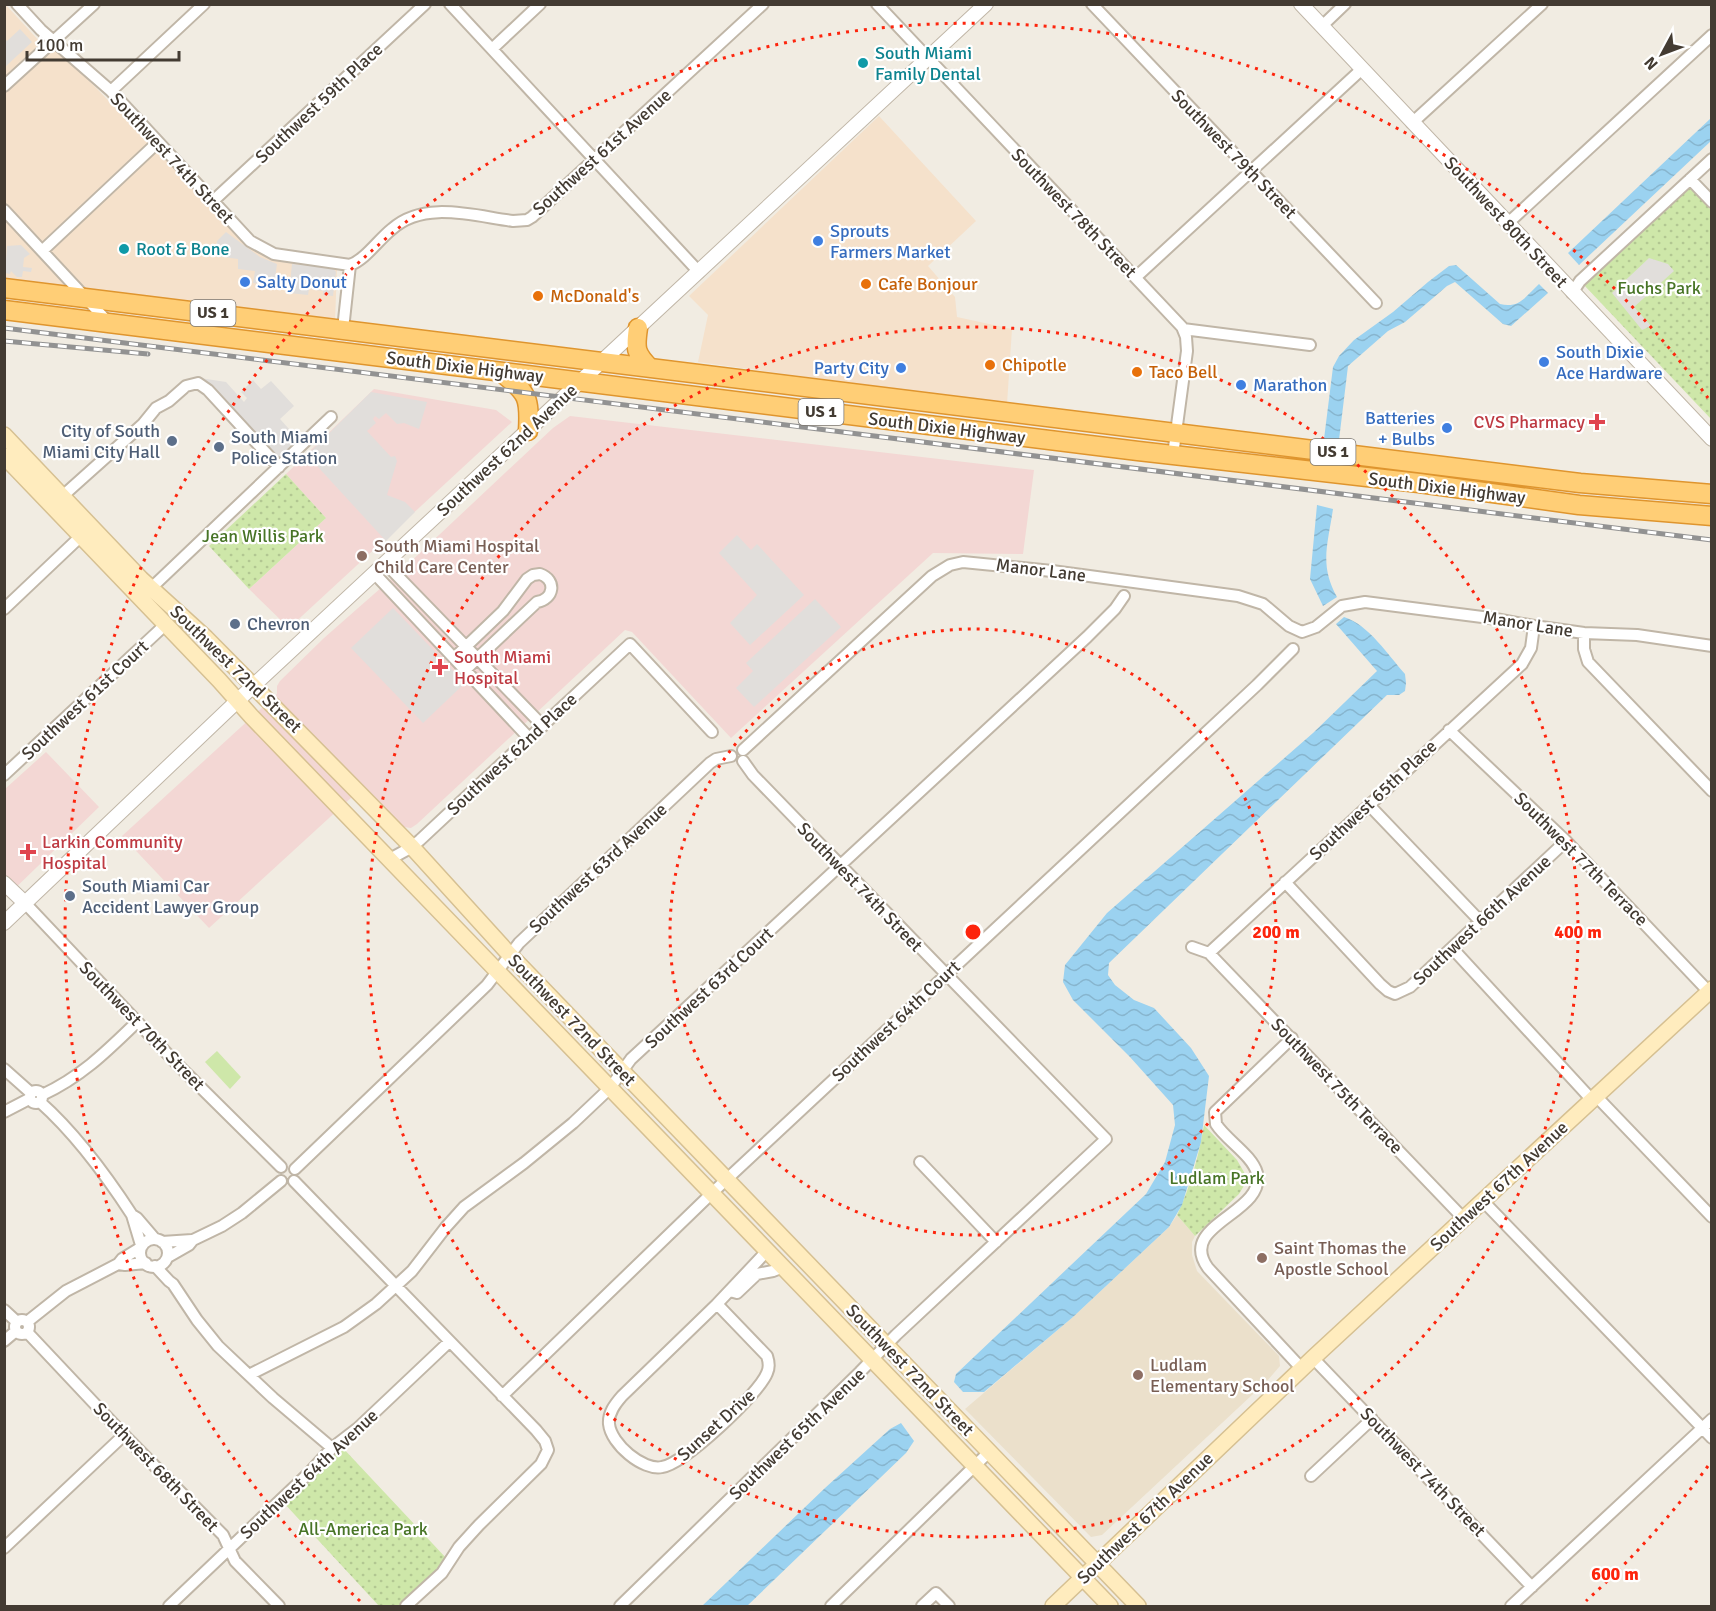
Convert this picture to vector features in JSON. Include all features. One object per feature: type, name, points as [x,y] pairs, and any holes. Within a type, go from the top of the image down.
[{"type":"highway","name":"South Dixie Highway","points":[[4,288],[1580,483],[1712,494]]},
{"type":"highway","name":"South Dixie Highway","points":[[4,310],[1173,455],[1419,483],[1590,506],[1712,516]]},
{"type":"highway","points":[[638,328],[636,350],[650,368]]},
{"type":"highway","points":[[308,348],[325,342],[344,329],[354,346],[365,355]]},
{"type":"highway","points":[[500,372],[523,391],[529,407],[528,431]]},
{"type":"highway","points":[[1419,483],[1434,478],[1477,483],[1491,472]]},
{"type":"main road","name":"Southwest 72nd Street","points":[[4,435],[57,502],[80,537],[145,594],[201,633],[412,848],[622,1072],[1138,1606]]},
{"type":"main road","name":"Southwest 72nd Street","points":[[4,456],[57,502],[145,594],[166,624],[237,701],[1110,1606]]},
{"type":"main road","name":"Southwest 67th Avenue","points":[[1053,1606],[1313,1358],[1709,994]]},
{"type":"street","name":"Southwest 74th Street","points":[[17,4],[54,41],[111,91],[244,236],[274,254],[350,265]]},
{"type":"street","points":[[4,86],[94,4]]},
{"type":"street","points":[[111,91],[204,4]]},
{"type":"street","name":"Southwest 59th Place","points":[[213,201],[425,4]]},
{"type":"street","points":[[450,4],[699,272]]},
{"type":"street","points":[[492,49],[540,4]]},
{"type":"street","name":"Southwest 61st Avenue","points":[[350,265],[361,259],[394,226],[418,214],[446,213],[513,221],[527,220],[596,160],[763,4]]},
{"type":"street","name":"Southwest 78th Street","points":[[876,4],[1183,329]]},
{"type":"street","name":"Southwest 62nd Avenue","points":[[4,923],[253,686],[986,4]]},
{"type":"street","name":"Southwest 79th Street","points":[[1092,4],[1376,303]]},
{"type":"street","name":"Southwest 80th Street","points":[[1301,4],[1712,439]]},
{"type":"street","points":[[1322,26],[1346,4]]},
{"type":"street","points":[[1412,123],[1542,4]]},
{"type":"street","points":[[1507,224],[1712,35]]},
{"type":"street","points":[[1136,277],[1362,69]]},
{"type":"street","points":[[42,251],[158,142]]},
{"type":"street","points":[[1572,292],[1576,285],[1712,159]]},
{"type":"street","points":[[1690,179],[1712,202]]},
{"type":"street","points":[[4,210],[108,322]]},
{"type":"street","points":[[344,329],[350,265]]},
{"type":"street","points":[[1173,455],[1187,351],[1183,329],[1310,345]]},
{"type":"street","points":[[57,502],[142,424],[156,408],[169,401],[189,384],[201,384],[208,390],[279,467]]},
{"type":"street","points":[[145,594],[331,417]]},
{"type":"street","points":[[4,609],[80,537]]},
{"type":"street","name":"Manor Lane","points":[[950,565],[975,562],[1238,596],[1263,604],[1288,626],[1299,632],[1313,629],[1345,605],[1365,602],[1584,633],[1636,635],[1712,646]]},
{"type":"street","points":[[385,563],[543,726]]},
{"type":"street","name":"Southwest 63rd Avenue","points":[[295,1169],[487,985],[519,943],[706,766],[716,759],[731,756],[735,748],[743,750],[928,579],[950,565]]},
{"type":"street","points":[[374,573],[530,738]]},
{"type":"street","points":[[454,658],[503,611],[527,579],[540,574],[548,579],[552,587],[544,601],[537,602],[465,670]]},
{"type":"street","points":[[524,585],[526,596],[537,602]]},
{"type":"street","name":"Southwest 63rd Court","points":[[249,1375],[344,1327],[395,1286],[419,1262],[464,1207],[551,1141],[610,1088],[632,1059],[1087,637],[1115,609],[1124,596]]},
{"type":"street","name":"Southwest 61st Court","points":[[4,776],[166,624]]},
{"type":"street","name":"Southwest 65th Place","points":[[1209,953],[1525,659],[1531,648],[1534,626]]},
{"type":"street","points":[[1584,633],[1584,649],[1588,662],[1712,791]]},
{"type":"street","name":"Southwest 62nd Place","points":[[390,859],[412,848],[630,644],[712,732]]},
{"type":"street","name":"Southwest 64th Court","points":[[502,1396],[726,1179],[1293,649]]},
{"type":"street","name":"Southwest 77th Terrace","points":[[1449,730],[1566,841],[1709,994]]},
{"type":"street","points":[[731,756],[736,762],[743,761],[746,755],[743,750]]},
{"type":"street","name":"Southwest 74th Street","points":[[743,761],[753,775],[840,867],[1106,1139]]},
{"type":"street","points":[[1369,805],[1480,921]]},
{"type":"street","name":"Southwest 66th Avenue","points":[[1286,882],[1380,984],[1388,991],[1395,993],[1410,987],[1566,841]]},
{"type":"street","name":"Southwest 70th Street","points":[[4,883],[26,903],[178,1065],[281,1167]]},
{"type":"street","points":[[1192,947],[1209,953]]},
{"type":"street","points":[[1452,948],[1594,1098],[1712,1217]]},
{"type":"street","name":"Southwest 75th Terrace","points":[[1209,953],[1464,1219]]},
{"type":"street","points":[[4,1112],[67,1083],[87,1069],[137,1022]]},
{"type":"street","points":[[1292,1038],[1221,1104],[1214,1115],[1217,1127],[1252,1164],[1257,1181],[1250,1198],[1210,1232],[1200,1248],[1201,1257],[1208,1268],[1302,1369]]},
{"type":"street","points":[[4,1069],[35,1097],[89,1156],[132,1215],[166,1248],[174,1279],[173,1284]]},
{"type":"street","name":"Southwest 65th Avenue","points":[[620,1606],[886,1346],[1106,1139]]},
{"type":"street","points":[[920,1162],[996,1242]]},
{"type":"street","points":[[289,1165],[295,1169],[297,1176],[294,1181],[289,1184],[281,1181],[278,1176],[281,1167],[289,1165]]},
{"type":"street","points":[[4,1341],[66,1291],[118,1264],[147,1240],[192,1240],[222,1226],[242,1213],[281,1181]]},
{"type":"street","points":[[294,1181],[541,1436],[548,1450],[545,1459],[537,1469],[479,1525],[459,1547],[442,1573],[406,1606]]},
{"type":"street","points":[[1483,1201],[1712,1438]]},
{"type":"street","points":[[132,1215],[132,1222],[141,1246],[140,1254],[173,1284],[209,1336],[289,1412],[332,1448]]},
{"type":"street","points":[[118,1264],[150,1265],[167,1259],[189,1245],[192,1240]]},
{"type":"street","points":[[767,1251],[730,1291],[737,1293],[760,1272],[783,1267]]},
{"type":"street","name":"Sunset Drive","points":[[717,1304],[766,1356],[769,1362],[767,1375],[749,1396],[690,1453],[667,1466],[651,1468],[628,1454],[611,1432],[609,1421],[613,1407],[730,1291]]},
{"type":"street","name":"Southwest 68th Street","points":[[4,1310],[223,1535],[235,1561],[279,1606]]},
{"type":"street","name":"Southwest 64th Avenue","points":[[169,1606],[310,1472],[332,1448],[358,1428],[449,1342]]},
{"type":"street","name":"Southwest 74th Street","points":[[1313,1358],[1532,1587]]},
{"type":"street","points":[[1311,1476],[1372,1419]]},
{"type":"street","points":[[1511,1606],[1712,1419]]},
{"type":"street","points":[[4,1548],[124,1435]]},
{"type":"street","points":[[831,1606],[989,1452]]},
{"type":"street","points":[[922,1606],[936,1593],[949,1606]]},
{"type":"shaded area","points":[[5,4],[41,43],[64,55],[248,244],[337,268],[335,321],[5,281]]},
{"type":"shaded area","points":[[20,29],[32,42],[5,67],[5,39],[7,41]]},
{"type":"shaded area","points":[[879,116],[976,221],[928,266],[955,297],[957,317],[1012,329],[1007,404],[698,362],[708,315],[689,296]]},
{"type":"shaded area","points":[[226,232],[260,257],[277,264],[274,286],[253,283],[255,271],[238,269],[238,259],[215,256],[217,241]]},
{"type":"shaded area","points":[[21,245],[30,254],[24,258],[23,267],[32,268],[31,272],[23,271],[22,277],[17,277],[11,271],[10,274],[5,273],[7,246]]},
{"type":"shaded area","points":[[1649,258],[1668,264],[1674,271],[1634,307],[1651,326],[1642,330],[1612,293]]},
{"type":"shaded area","points":[[292,264],[333,268],[336,272],[333,296],[323,295],[323,291],[309,289],[308,295],[289,293]]},
{"type":"shaded area","points":[[200,378],[226,382],[244,402],[247,398],[241,392],[253,380],[261,389],[271,381],[294,406],[280,419],[298,439],[269,466],[197,390]]},
{"type":"shaded area","points":[[374,389],[496,410],[512,422],[289,628],[249,589],[326,518],[286,474]]},
{"type":"shaded area","points":[[371,392],[427,402],[419,429],[404,423],[397,424],[386,413],[379,419],[375,416],[373,419],[376,423],[367,431],[391,457],[395,456],[397,461],[387,495],[405,502],[415,512],[386,541],[307,455]]},
{"type":"shaded area","name":"South Miami Hospital","points":[[570,416],[1034,470],[1023,554],[933,553],[731,738],[632,632],[625,630],[417,824],[411,828],[404,827],[364,786],[209,928],[122,836],[277,694],[280,681],[324,638],[407,565],[553,428]]},
{"type":"shaded area","points":[[737,535],[751,550],[757,544],[804,595],[750,645],[730,623],[757,595],[719,553]]},
{"type":"shaded area","points":[[815,599],[841,627],[754,707],[736,688],[753,671],[746,663]]},
{"type":"shaded area","points":[[393,608],[465,683],[423,723],[351,648]]},
{"type":"shaded area","name":"Larkin Community Hospital","points":[[46,752],[99,807],[5,898],[5,789]]},
{"type":"shaded area","name":"Ludlam Elementary School","points":[[1177,1215],[1195,1236],[1192,1242],[1192,1255],[1197,1271],[1279,1356],[1280,1366],[1267,1381],[1102,1535],[1091,1537],[965,1409],[1073,1317],[1169,1227]]},
{"type":"green space","name":"Fuchs Park","points":[[1690,187],[1711,210],[1711,419],[1583,284]]},
{"type":"green space","name":"Jean Willis Park","points":[[286,474],[326,518],[249,589],[209,546]]},
{"type":"green space","points":[[217,1051],[241,1077],[230,1089],[205,1062]]},
{"type":"green space","name":"Ludlam Park","points":[[1204,1125],[1237,1160],[1248,1179],[1239,1194],[1195,1236],[1177,1215],[1194,1171]]},
{"type":"green space","name":"All-America Park","points":[[341,1446],[447,1559],[400,1606],[379,1606],[283,1502]]},
{"type":"water","points":[[1711,118],[1711,141],[1579,265],[1568,253]]},
{"type":"water","points":[[1456,265],[1500,304],[1517,303],[1539,284],[1548,293],[1511,326],[1503,324],[1455,282],[1447,286],[1405,322],[1388,331],[1348,366],[1339,440],[1324,439],[1333,367],[1339,356],[1354,340],[1393,312],[1428,282],[1449,266]]},
{"type":"water","points":[[1317,505],[1333,509],[1326,554],[1328,575],[1337,597],[1323,606],[1310,579]]},
{"type":"water","points":[[1344,617],[1370,634],[1405,674],[1405,691],[1399,695],[1387,695],[1109,963],[1108,975],[1115,985],[1134,1000],[1154,1008],[1191,1048],[1209,1076],[1201,1142],[1182,1205],[1169,1227],[1073,1317],[984,1392],[963,1392],[954,1382],[956,1374],[1146,1194],[1165,1162],[1175,1125],[1173,1105],[1130,1057],[1073,1000],[1063,982],[1065,965],[1107,913],[1313,733],[1377,671],[1336,624]]},
{"type":"water","points":[[901,1423],[914,1441],[906,1453],[747,1606],[702,1606],[825,1488],[890,1429]]},
{"type":"railway","points":[[4,328],[1712,540]]},
{"type":"railway","points":[[4,341],[148,354]]},
{"type":"place","name":"South Miami Family Dental","points":[[863,63]]},
{"type":"place","name":"Sprouts Farmers Market","points":[[818,241]]},
{"type":"place","name":"Root & Bone","points":[[124,249]]},
{"type":"place","name":"Salty Donut","points":[[245,282]]},
{"type":"place","name":"Cafe Bonjour","points":[[866,284]]},
{"type":"place","name":"McDonald's","points":[[538,296]]},
{"type":"place","name":"South Dixie Ace Hardware","points":[[1544,362]]},
{"type":"place","name":"Chipotle","points":[[990,365]]},
{"type":"place","name":"Party City","points":[[901,368]]},
{"type":"place","name":"Taco Bell","points":[[1137,372]]},
{"type":"place","name":"Marathon","points":[[1241,385]]},
{"type":"place","name":"CVS Pharmacy","points":[[1597,422]]},
{"type":"place","name":"Batteries + Bulbs","points":[[1447,428]]},
{"type":"place","name":"City of South Miami City Hall","points":[[172,441]]},
{"type":"place","name":"South Miami Police Station","points":[[219,447]]},
{"type":"place","name":"South Miami Hospital Child Care Center","points":[[362,556]]},
{"type":"place","name":"Chevron","points":[[235,624]]},
{"type":"place","name":"South Miami Hospital","points":[[440,667]]},
{"type":"place","name":"Larkin Community Hospital","points":[[28,852]]},
{"type":"place","name":"South Miami Car Accident Lawyer Group","points":[[70,896]]},
{"type":"place","name":"Saint Thomas the Apostle School","points":[[1262,1258]]},
{"type":"place","name":"Ludlam Elementary School","points":[[1138,1375]]}]
